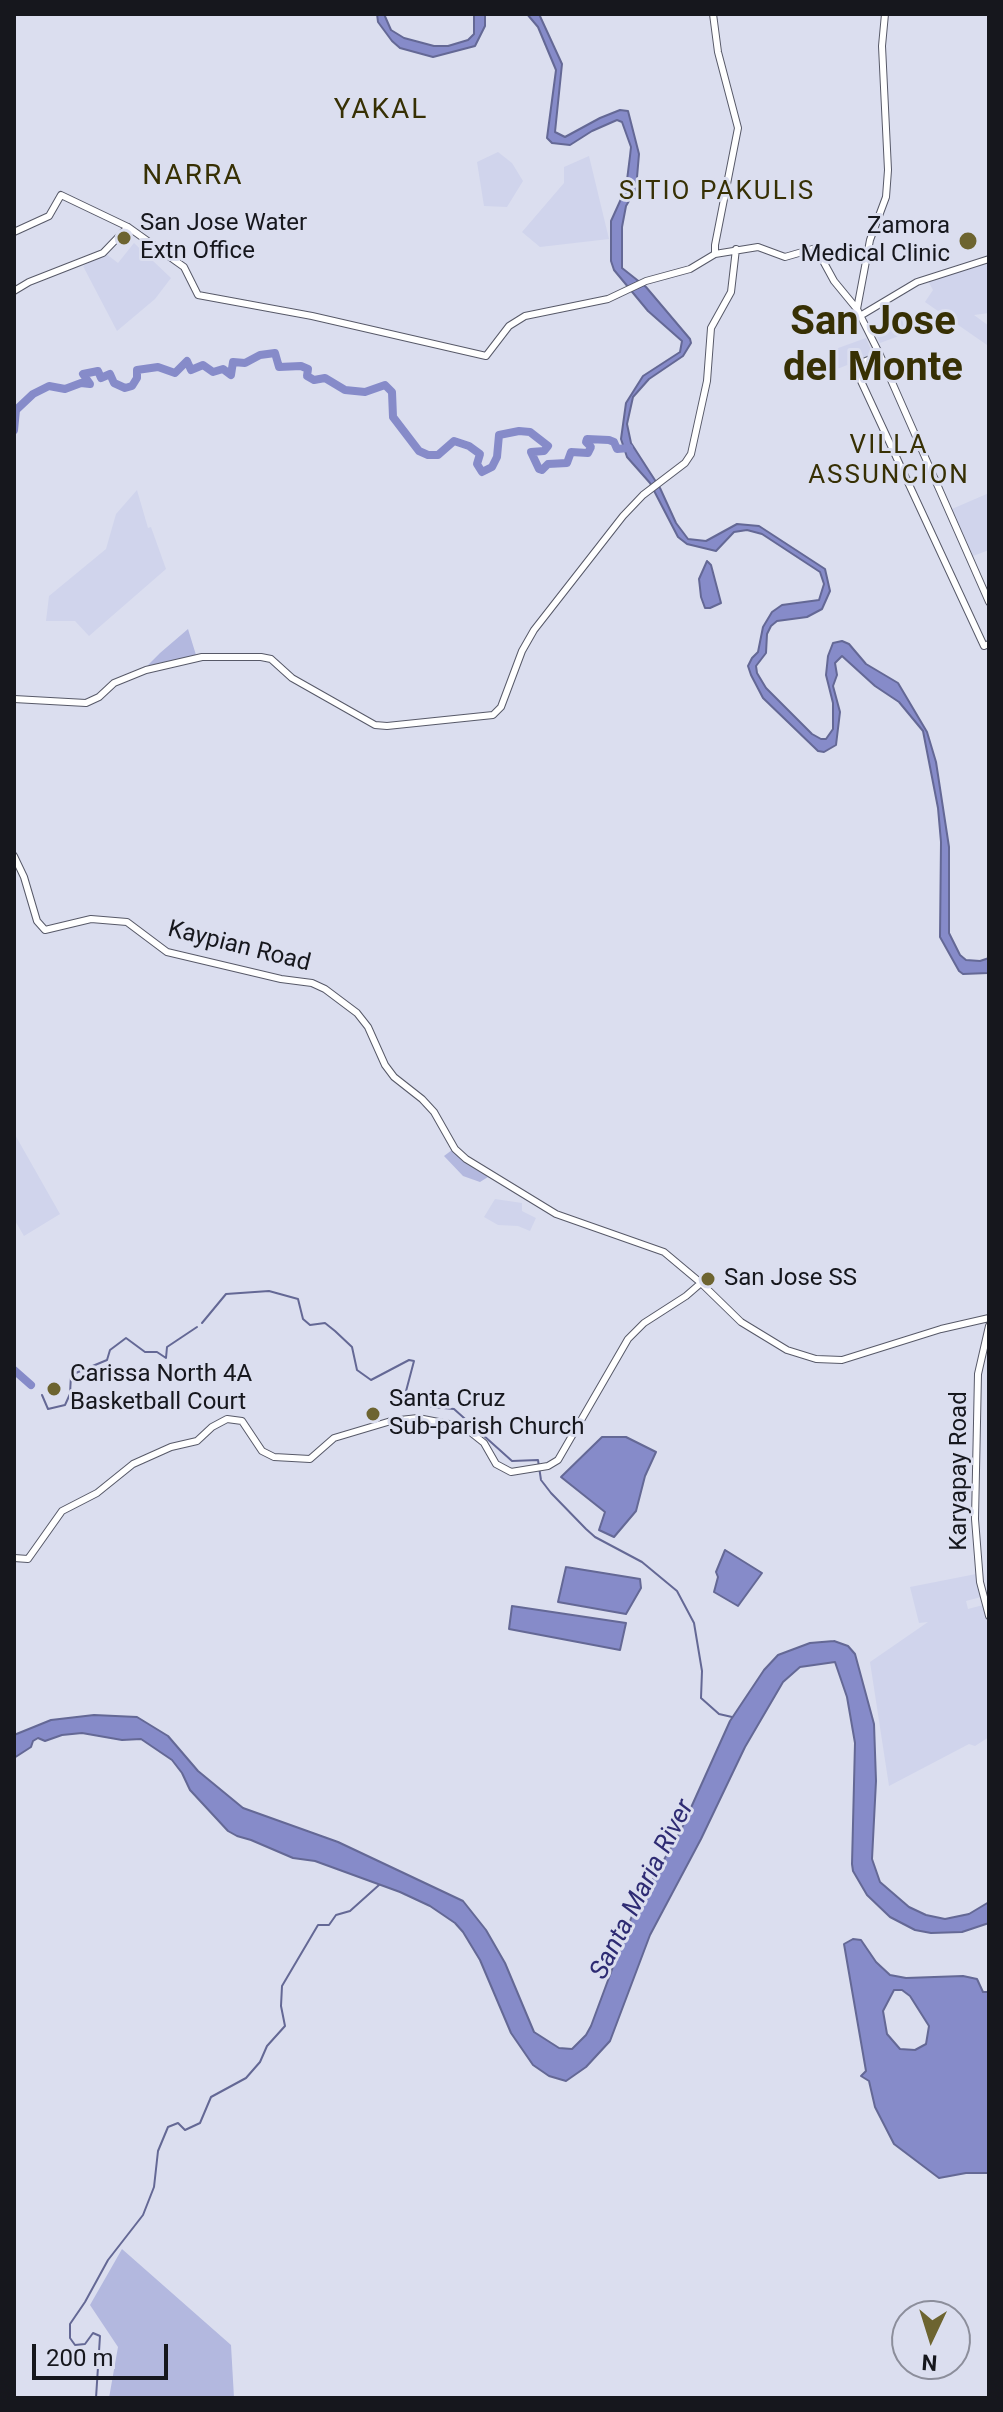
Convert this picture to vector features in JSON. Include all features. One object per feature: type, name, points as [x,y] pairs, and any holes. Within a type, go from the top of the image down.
[{"type":"street","points":[[713,14],[718,52],[738,128],[715,254]]},
{"type":"street","points":[[857,309],[870,240],[886,197],[888,170],[882,46],[885,14]]},
{"type":"street","points":[[14,232],[49,216],[61,195],[128,227],[184,267],[198,295],[330,320],[486,356],[509,326],[525,316],[595,304],[646,281],[690,269],[715,254],[736,249],[758,247],[785,257],[816,248],[834,281],[857,309],[880,355],[989,602]]},
{"type":"street","points":[[14,291],[103,253],[128,227]]},
{"type":"street","points":[[14,699],[86,703],[99,697],[114,683],[146,670],[202,657],[261,657],[271,659],[292,678],[375,725],[493,715],[501,707],[522,651],[534,630],[623,516],[643,495],[685,463],[691,454],[707,381],[711,328],[728,299],[736,249]]},
{"type":"street","points":[[860,316],[917,282],[989,259]]},
{"type":"street","points":[[880,355],[854,366],[987,645]]},
{"type":"street","name":"Kaypian Road","points":[[14,856],[24,877],[37,921],[45,930],[91,919],[127,922],[167,952],[281,979],[312,983],[325,989],[357,1013],[368,1027],[385,1065],[394,1077],[434,1112],[455,1149],[466,1159],[556,1214],[664,1252],[741,1322],[787,1350],[828,1360],[842,1360],[941,1329],[989,1318]]},
{"type":"street","points":[[14,1558],[28,1559],[62,1511],[97,1493],[133,1464],[171,1447],[197,1441],[212,1427],[227,1419],[242,1421],[267,1455],[310,1459],[334,1438],[391,1421],[418,1418],[464,1427],[484,1443],[496,1464],[511,1472],[548,1466],[558,1460],[628,1339],[644,1323],[701,1283]]},
{"type":"street","name":"Karyapay Road","points":[[989,1326],[978,1374],[975,1519],[980,1582],[989,1616]]},
{"type":"shaded area","points":[[377,14],[384,14],[391,30],[404,38],[434,46],[448,46],[468,40],[474,34],[474,14],[485,14],[485,26],[475,46],[433,57],[400,48],[378,22]]},
{"type":"shaded area","points":[[527,14],[539,14],[562,64],[555,132],[565,137],[600,118],[620,110],[628,111],[639,154],[636,189],[626,206],[622,227],[622,268],[646,287],[691,343],[683,356],[649,379],[633,397],[627,424],[631,443],[688,539],[706,541],[737,524],[759,526],[825,569],[830,591],[822,609],[807,617],[777,621],[771,626],[767,634],[766,653],[756,666],[757,673],[766,688],[812,734],[821,739],[826,739],[833,729],[833,703],[826,675],[833,643],[842,641],[849,644],[866,664],[898,683],[927,732],[936,762],[949,847],[949,933],[960,955],[966,960],[989,958],[988,973],[963,974],[959,971],[940,937],[941,842],[938,808],[923,731],[899,702],[875,686],[842,656],[835,663],[837,675],[833,686],[840,712],[836,745],[824,752],[818,751],[763,698],[751,675],[748,666],[758,652],[763,627],[772,612],[782,605],[819,600],[824,584],[820,572],[762,534],[747,530],[734,532],[716,551],[687,544],[678,537],[650,483],[627,457],[621,439],[626,403],[643,376],[680,352],[682,341],[648,311],[614,270],[611,261],[611,221],[626,188],[631,147],[622,122],[617,120],[592,131],[570,145],[552,143],[547,138],[556,70],[538,27]]},
{"type":"shaded area","points":[[498,152],[512,163],[523,181],[507,207],[484,206],[477,162]]},
{"type":"shaded area","points":[[589,156],[609,239],[540,247],[522,232],[564,183],[564,167]]},
{"type":"shaded area","points":[[134,243],[171,278],[155,299],[117,331],[83,266],[105,253],[118,263]]},
{"type":"shaded area","points":[[989,263],[989,313],[974,315],[989,326],[987,345],[925,302],[933,290],[928,281]]},
{"type":"shaded area","points":[[902,320],[907,333],[880,343],[874,331]]},
{"type":"shaded area","points":[[866,338],[873,355],[837,369],[830,351]]},
{"type":"shaded area","points":[[137,490],[148,528],[151,527],[166,569],[89,636],[75,621],[46,621],[49,596],[106,549],[116,514]]},
{"type":"shaded area","points":[[989,493],[989,550],[973,556],[952,509]]},
{"type":"shaded area","points":[[707,561],[711,565],[721,603],[710,608],[705,608],[699,579]]},
{"type":"shaded area","points":[[188,629],[196,655],[147,666],[160,653]]},
{"type":"shaded area","points":[[14,1133],[60,1214],[24,1236],[14,1219]]},
{"type":"shaded area","points":[[452,1150],[465,1163],[488,1177],[480,1182],[463,1176],[444,1156]]},
{"type":"shaded area","points":[[495,1199],[522,1203],[522,1211],[536,1218],[530,1231],[518,1226],[498,1225],[484,1217]]},
{"type":"shaded area","points":[[602,1437],[626,1437],[656,1452],[645,1476],[636,1511],[614,1537],[599,1530],[605,1512],[561,1477]]},
{"type":"shaded area","points":[[725,1550],[762,1573],[738,1606],[714,1592],[718,1577],[716,1572]]},
{"type":"shaded area","points":[[566,1567],[640,1579],[641,1588],[626,1614],[558,1602]]},
{"type":"shaded area","points":[[976,1574],[981,1597],[966,1601],[968,1609],[983,1605],[989,1630],[989,1737],[975,1746],[969,1744],[889,1786],[870,1662],[928,1622],[919,1623],[910,1587]]},
{"type":"shaded area","points":[[512,1606],[626,1623],[620,1650],[509,1629]]},
{"type":"shaded area","points":[[834,1641],[848,1646],[855,1654],[874,1724],[876,1781],[872,1859],[880,1882],[909,1907],[945,1919],[969,1914],[989,1902],[989,1923],[962,1932],[915,1930],[890,1917],[867,1895],[852,1864],[855,1743],[847,1697],[835,1662],[800,1667],[783,1682],[745,1747],[650,1935],[610,2041],[586,2067],[566,2081],[549,2076],[533,2065],[511,2033],[480,1960],[463,1932],[430,1906],[315,1861],[293,1858],[228,1831],[190,1790],[172,1760],[141,1739],[122,1740],[82,1733],[45,1741],[38,1738],[31,1747],[14,1758],[14,1735],[51,1720],[94,1715],[137,1717],[168,1736],[198,1771],[243,1808],[338,1842],[463,1901],[486,1930],[505,1963],[534,2032],[559,2048],[572,2049],[591,2026],[633,1913],[680,1832],[730,1721],[764,1670],[778,1655],[810,1643]]},
{"type":"shaded area","points":[[853,1939],[861,1940],[876,1962],[890,1975],[906,1978],[963,1976],[977,1979],[983,1992],[989,1992],[989,2173],[939,2178],[894,2144],[875,2107],[869,2081],[861,2076],[866,2071],[844,1944]],"holes":[[[894,1990],[902,1990],[910,1996],[929,2026],[926,2044],[915,2050],[900,2049],[887,2034],[883,2011]]]},
{"type":"shaded area","points":[[122,2249],[231,2345],[234,2398],[109,2398],[118,2347],[90,2305]]},
{"type":"waterway","points":[[14,430],[16,410],[33,394],[49,386],[65,389],[81,383],[90,384],[83,374],[98,371],[101,378],[110,374],[114,383],[125,388],[132,386],[137,370],[158,367],[175,373],[187,361],[191,370],[203,365],[213,372],[223,369],[231,375],[233,362],[245,363],[260,355],[275,353],[279,367],[301,366],[308,369],[307,376],[314,380],[325,378],[345,390],[365,392],[385,385],[392,392],[393,417],[419,451],[438,455],[454,441],[480,454],[477,464],[482,472],[492,467],[497,457],[499,435],[519,431],[530,432],[548,446],[544,451],[531,452],[542,470],[548,464],[567,463],[571,452],[588,453],[591,447],[587,439],[609,440],[614,442],[617,449],[629,448]]},
{"type":"waterway","points":[[202,1323],[226,1294],[269,1291],[298,1299],[303,1319],[310,1325],[325,1323],[335,1331],[352,1347],[357,1370],[371,1380],[409,1360],[414,1361],[405,1395],[412,1405],[454,1409],[512,1461],[538,1460],[541,1480],[586,1529],[642,1562],[677,1591],[694,1623],[702,1671],[701,1698],[719,1714],[732,1717]]},
{"type":"waterway","points":[[42,1395],[48,1409],[65,1405],[70,1394],[71,1375],[107,1360],[110,1350],[126,1338],[145,1352],[157,1352],[166,1358],[167,1347],[197,1327]]},
{"type":"waterway","points":[[14,1370],[31,1385]]},
{"type":"waterway","points":[[96,2398],[100,2336],[93,2333],[85,2344],[75,2345],[70,2338],[70,2324],[108,2260],[143,2215],[154,2187],[158,2151],[168,2127],[178,2123],[185,2130],[200,2123],[211,2097],[246,2078],[260,2062],[267,2046],[285,2026],[281,2006],[282,1986],[318,1925],[329,1925],[336,1915],[350,1911],[379,1885]]},
{"type":"place","name":"San Jose Water Extn Office","points":[[124,238]]},
{"type":"place","name":"Zamora Medical Clinic","points":[[968,241]]},
{"type":"place","name":"San Jose SS","points":[[708,1279]]},
{"type":"place","name":"Carissa North 4A Basketball Court","points":[[54,1389]]},
{"type":"place","name":"Santa Cruz Sub-parish Church","points":[[373,1414]]},
{"type":"district","name":"YAKAL","points":[[381,111]]},
{"type":"district","name":"NARRA","points":[[193,177]]},
{"type":"district","name":"SITIO PAKULIS","points":[[717,192]]},
{"type":"district","name":"San Jose del Monte","points":[[873,347]]},
{"type":"district","name":"VILLA ASSUNCION","points":[[889,461]]},
{"type":"water label","name":"Santa Maria River","points":[[643,1890]]}]
